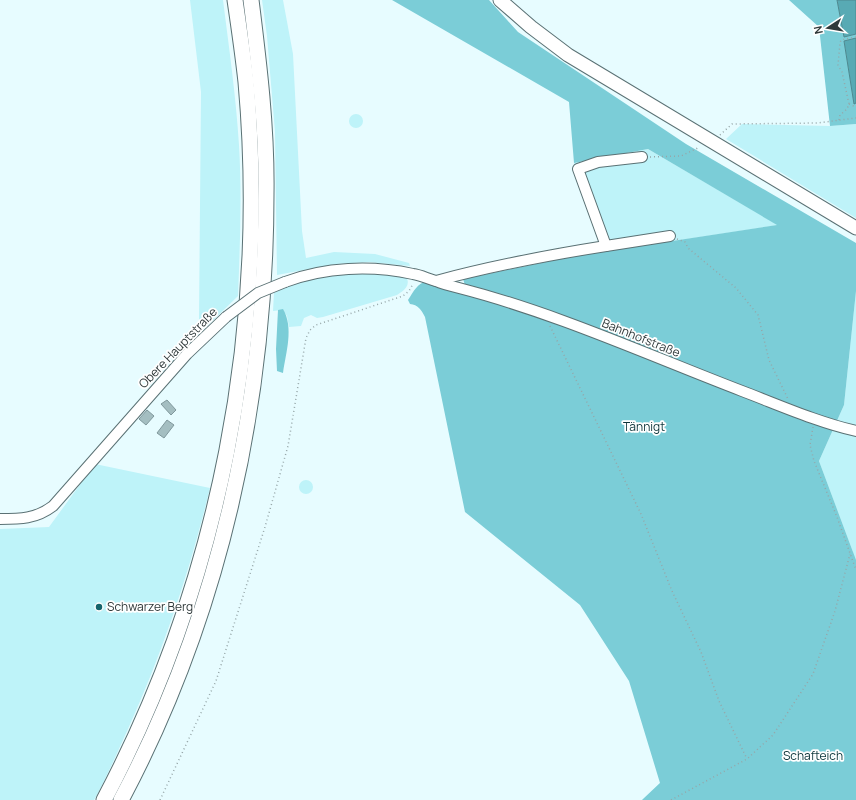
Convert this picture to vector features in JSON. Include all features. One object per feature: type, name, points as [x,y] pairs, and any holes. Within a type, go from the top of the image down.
[{"type":"highway","points":[[104,800],[138,731],[161,677],[183,618],[212,518],[225,462],[235,405],[246,318],[250,193],[246,82],[236,0]]},
{"type":"highway","points":[[122,800],[175,683],[196,624],[227,524],[240,465],[250,408],[261,319],[265,256],[266,192],[260,82],[251,0]]},
{"type":"main road","points":[[500,0],[531,27],[568,55],[856,228]]},
{"type":"street","points":[[606,246],[578,169],[598,162],[642,157]]},
{"type":"street","points":[[436,281],[477,270],[550,254],[670,236]]},
{"type":"street","name":"Obere Hauptstraße","points":[[0,520],[30,518],[41,514],[52,506],[187,354],[226,317],[258,294],[304,275],[330,270],[396,270],[415,274]]},
{"type":"street","name":"Bahnhofstraße","points":[[415,274],[494,297],[544,314],[665,362],[793,410],[856,431]]},
{"type":"path","points":[[838,120],[849,104],[842,72],[838,65],[838,56],[842,40],[856,37]]},
{"type":"path","points":[[849,104],[856,107]]},
{"type":"path","points":[[642,157],[681,156],[712,142],[732,124],[817,123],[856,118]]},
{"type":"path","points":[[670,236],[685,242],[688,248],[736,288],[758,315],[769,360],[793,410]]},
{"type":"path","points":[[160,800],[214,686],[221,666],[288,446],[306,338],[310,330],[316,325],[325,321],[403,296],[413,285],[415,274]]},
{"type":"path","points":[[544,314],[641,514],[672,591],[701,652],[719,702],[747,759]]},
{"type":"path","points":[[818,419],[813,425],[810,445],[814,461],[837,517],[856,570]]},
{"type":"path","points":[[671,800],[747,759],[773,735],[814,674],[835,611],[850,554]]},
{"type":"green space","points":[[190,0],[223,0],[236,108],[240,164],[238,296],[205,328],[199,320],[201,92]]},
{"type":"green space","points":[[262,0],[283,0],[293,54],[302,231],[306,258],[334,252],[375,254],[409,263],[410,266],[369,262],[336,264],[277,275],[275,132],[267,36]]},
{"type":"green space","name":"Tännigt","points":[[392,0],[489,0],[518,32],[686,144],[856,243],[856,291],[844,405],[819,461],[856,560],[856,800],[642,800],[660,783],[629,681],[580,605],[465,512],[425,317],[419,308],[410,304],[408,300],[418,286],[428,281],[467,291],[463,279],[574,256],[777,225],[648,149],[574,163],[569,102]]},
{"type":"green space","points":[[789,0],[837,0],[844,37],[856,34],[856,38],[844,41],[854,103],[856,103],[856,124],[830,126],[819,27]]},
{"type":"green space","points":[[356,114],[361,116],[363,121],[361,126],[356,128],[351,126],[349,121],[351,116]]},
{"type":"green space","points":[[742,124],[830,126],[856,124],[856,218],[726,139]]},
{"type":"green space","points":[[648,149],[778,225],[602,252],[574,163]]},
{"type":"green space","points":[[347,271],[406,276],[408,282],[405,289],[397,295],[323,317],[317,318],[311,315],[304,318],[301,326],[289,327],[287,316],[283,310],[273,311],[274,293],[296,282]]},
{"type":"green space","name":"Schafteich","points":[[856,291],[856,800],[642,800],[660,783],[853,552],[819,461],[844,405]]},
{"type":"green space","points":[[283,309],[289,332],[283,373],[277,371],[276,349],[278,310]]},
{"type":"green space","points":[[95,464],[210,488],[194,550],[175,610],[141,700],[94,800],[0,800],[0,529],[49,527]]},
{"type":"green space","points":[[306,480],[311,482],[313,487],[311,492],[306,494],[301,492],[299,487],[301,482]]},
{"type":"shaded area","points":[[837,0],[856,0],[856,34],[844,37]]},
{"type":"shaded area","points":[[856,38],[856,103],[854,104],[844,41]]},
{"type":"building","points":[[167,400],[176,410],[171,415],[161,404]]},
{"type":"building","points":[[147,410],[154,416],[146,425],[139,419]]},
{"type":"building","points":[[167,420],[174,425],[164,438],[157,433]]},
{"type":"place","name":"Schwarzer Berg","points":[[99,607]]}]
